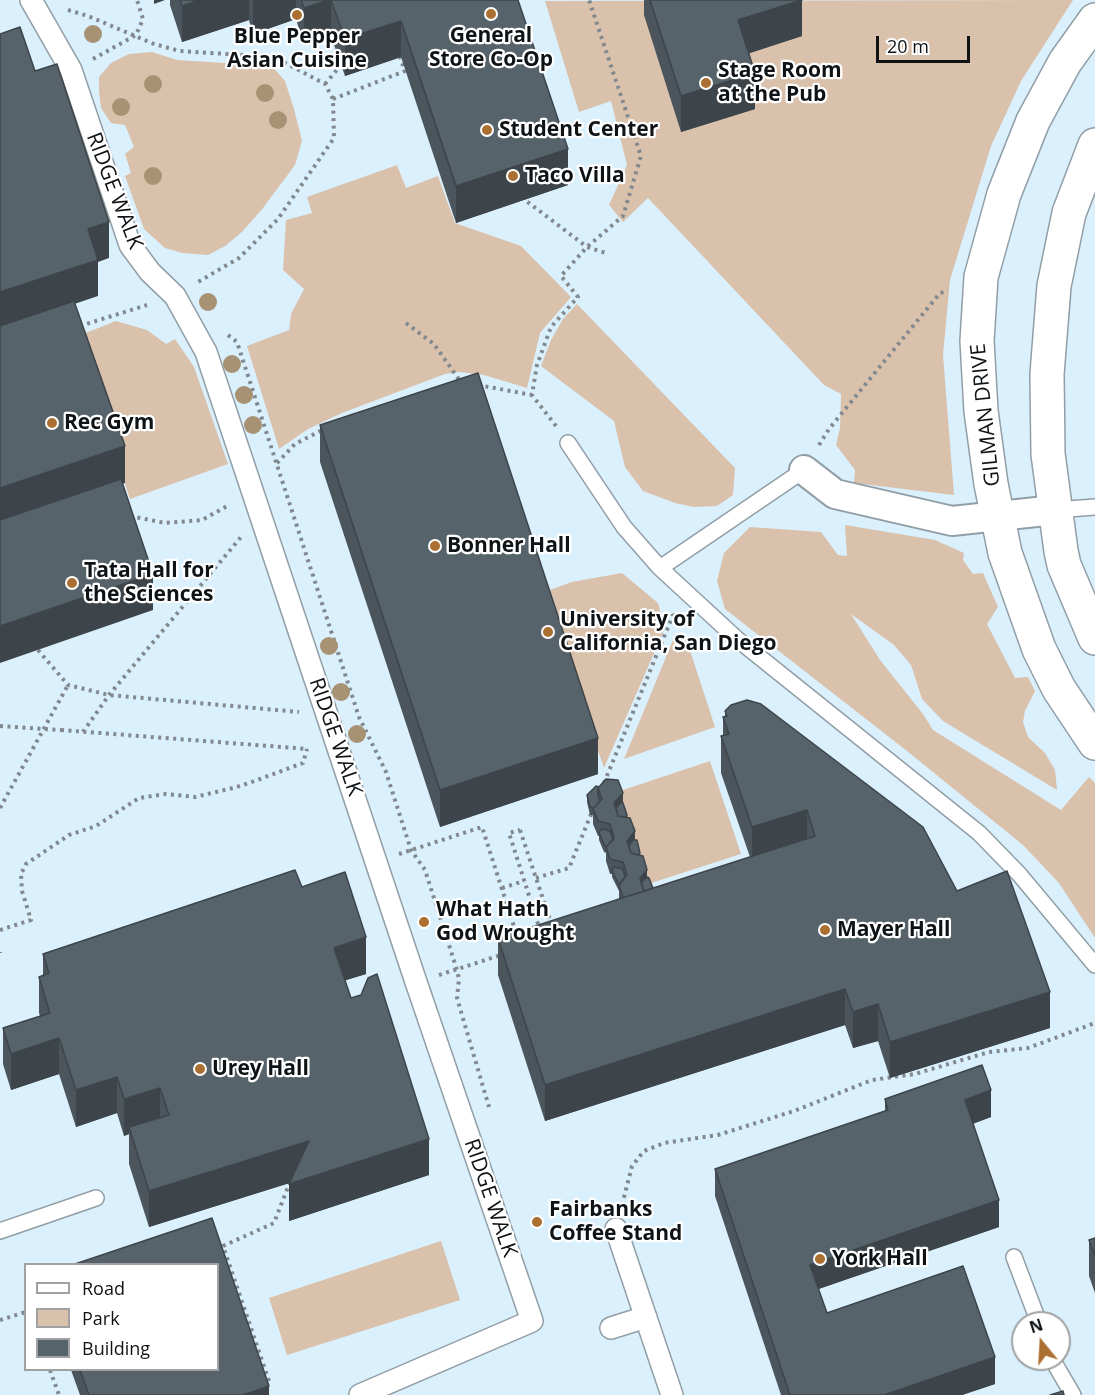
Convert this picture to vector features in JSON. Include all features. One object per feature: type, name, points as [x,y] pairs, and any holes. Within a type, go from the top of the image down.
[{"type":"main road","name":"GILMAN DRIVE","points":[[1095,20],[1065,62],[1034,121],[1004,194],[981,277],[977,341],[981,411],[1005,553],[1039,649],[1059,689],[1095,743]]},
{"type":"main road","points":[[1095,145],[1070,213],[1054,286],[1047,374],[1048,454],[1064,565],[1095,638]]},
{"type":"street","name":"RIDGE WALK","points":[[32,0],[71,70],[130,244],[150,272],[175,296],[206,352],[416,982],[532,1321],[360,1395]]},
{"type":"street","points":[[804,470],[835,494],[952,521],[1055,510]]},
{"type":"street","points":[[616,1229],[672,1395]]},
{"type":"street","points":[[611,1328],[646,1317]]},
{"type":"lane","points":[[568,443],[624,527],[660,567],[737,639],[979,833],[1019,874],[1095,965]]},
{"type":"lane","points":[[660,567],[804,470]]},
{"type":"lane","points":[[1055,510],[1095,507]]},
{"type":"lane","points":[[0,1230],[96,1198]]},
{"type":"lane","points":[[1014,1257],[1034,1311]]},
{"type":"lane","points":[[1059,1371],[1073,1395]]},
{"type":"path","points":[[32,0],[88,16],[154,44],[180,51],[274,57],[325,84],[333,99],[334,138],[278,219],[239,258],[175,296],[76,328]]},
{"type":"path","points":[[71,70],[136,35],[142,19],[138,0]]},
{"type":"path","points":[[532,395],[537,365],[551,327],[578,297],[561,276],[587,247],[623,216],[641,156],[589,0]]},
{"type":"path","points":[[399,52],[405,71]]},
{"type":"path","points":[[325,84],[341,65]]},
{"type":"path","points":[[333,99],[416,67]]},
{"type":"path","points":[[520,189],[525,200],[587,247],[606,253]]},
{"type":"path","points":[[804,470],[829,429],[940,293],[954,289]]},
{"type":"path","points":[[406,323],[434,344],[460,381]]},
{"type":"path","name":"RIDGE WALK","points":[[237,342],[359,717],[386,772],[411,850],[425,870],[457,970],[459,979],[457,998]]},
{"type":"path","points":[[448,384],[460,381],[532,395],[568,443]]},
{"type":"path","points":[[130,516],[165,523],[202,520],[252,489],[295,444],[331,426]]},
{"type":"path","points":[[82,732],[109,695],[246,531],[293,511]]},
{"type":"path","points":[[601,791],[673,615],[660,567]]},
{"type":"path","points":[[38,650],[68,685],[109,695],[331,724],[359,717]]},
{"type":"path","points":[[0,808],[68,685]]},
{"type":"path","points":[[0,930],[31,920],[22,891],[21,874],[26,864],[69,835],[96,826],[139,798],[166,794],[195,797],[237,787],[303,763],[307,750],[331,724],[359,717]]},
{"type":"path","points":[[0,726],[307,750]]},
{"type":"path","points":[[536,878],[569,868],[596,802]]},
{"type":"path","points":[[376,861],[482,827],[518,939]]},
{"type":"path","points":[[520,830],[536,878],[552,926],[540,930],[509,833],[520,830]]},
{"type":"path","points":[[502,888],[524,881]]},
{"type":"path","points":[[416,982],[510,952]]},
{"type":"path","points":[[616,1229],[632,1166],[644,1151],[664,1143],[718,1135],[794,1111],[872,1080],[915,1074],[988,1052],[1028,1048],[1095,1023]]},
{"type":"path","points":[[269,1381],[224,1246],[274,1223],[290,1181]]},
{"type":"path","points":[[0,1320],[24,1313]]},
{"type":"path","points":[[50,1371],[58,1395]]},
{"type":"shaded area","name":"University of California, San Diego","points":[[0,0],[1095,0],[1095,1395],[0,1395]]},
{"type":"green space","points":[[1073,0],[1021,81],[991,146],[950,280],[943,355],[954,495],[854,483],[855,470],[836,445],[840,428],[841,394],[824,385],[648,198],[623,222],[609,205],[627,165],[611,101],[579,112],[545,1]]},
{"type":"green space","points":[[152,52],[177,60],[272,66],[285,81],[294,109],[302,141],[295,165],[243,231],[225,246],[208,255],[182,253],[165,248],[144,229],[125,176],[131,173],[125,154],[134,147],[125,125],[111,123],[101,108],[99,77],[111,63],[129,54]]},
{"type":"green space","points":[[397,165],[406,188],[438,176],[455,223],[521,246],[571,297],[540,333],[527,388],[484,375],[459,372],[445,374],[342,413],[308,429],[279,449],[247,346],[289,330],[291,314],[304,289],[283,270],[286,220],[312,213],[307,197]]},
{"type":"green space","points":[[577,304],[735,468],[733,495],[717,506],[694,507],[675,503],[643,491],[625,467],[614,421],[541,366],[551,340],[563,319]]},
{"type":"green space","points":[[116,321],[147,330],[166,344],[175,339],[194,367],[228,464],[130,499],[78,336]]},
{"type":"green space","points":[[845,525],[935,540],[964,553],[963,560],[973,574],[983,573],[998,607],[987,624],[1015,678],[1028,677],[1035,691],[1025,711],[1023,722],[1028,737],[1045,753],[1055,770],[1057,790],[943,721],[922,699],[911,665],[894,645],[851,614],[880,660],[933,730],[1061,810],[1089,777],[1095,783],[1095,938],[1059,883],[1023,845],[725,609],[717,581],[724,553],[750,527],[821,532],[838,555],[847,556]]},
{"type":"green space","points":[[622,573],[658,603],[665,628],[604,768],[544,592],[572,582]]},
{"type":"green space","points":[[685,635],[715,727],[624,759],[673,640]]},
{"type":"green space","points":[[710,761],[741,854],[648,884],[617,792]]},
{"type":"green space","points":[[441,1241],[460,1300],[287,1355],[269,1298]]},
{"type":"building","points":[[180,0],[199,0],[182,6]]},
{"type":"building","points":[[301,0],[329,0],[304,8]]},
{"type":"building","name":"Student Center","points":[[331,0],[518,0],[568,149],[456,186],[401,21],[345,39]]},
{"type":"building","points":[[650,0],[802,0],[738,20],[755,73],[681,96]]},
{"type":"building","points":[[20,27],[35,71],[57,64],[109,222],[88,229],[98,260],[0,292],[0,34]]},
{"type":"building","name":"Rec Gym","points":[[74,301],[125,446],[0,488],[0,326]]},
{"type":"building","name":"Bonner Hall","points":[[478,373],[598,738],[440,790],[320,425]]},
{"type":"building","name":"Tata Hall for the Sciences","points":[[121,479],[153,574],[0,626],[0,520]]},
{"type":"building","name":"Mayer Hall","points":[[747,700],[761,704],[923,827],[957,891],[1007,871],[1050,992],[890,1042],[878,1004],[853,1012],[845,989],[545,1085],[498,938],[815,836],[807,810],[752,827],[721,736],[729,734],[723,717],[727,716],[725,711],[731,705]]},
{"type":"building","points":[[606,779],[618,780],[623,793],[614,803],[618,816],[630,818],[635,831],[627,841],[631,853],[643,856],[647,870],[640,878],[645,891],[625,897],[619,885],[627,875],[623,862],[610,859],[606,847],[614,838],[610,824],[598,821],[593,809],[602,799],[598,788]]},
{"type":"building","points":[[596,786],[599,787],[600,801],[594,808],[590,807],[587,795]]},
{"type":"building","points":[[621,802],[627,815],[625,817],[618,816],[616,808]]},
{"type":"building","points":[[602,829],[610,831],[613,840],[607,846],[604,845],[599,832]]},
{"type":"building","points":[[633,840],[637,840],[639,855],[631,853],[629,846]]},
{"type":"building","points":[[614,867],[623,869],[625,877],[619,884],[612,870]]},
{"type":"building","name":"Urey Hall","points":[[295,870],[302,887],[345,872],[366,937],[334,948],[351,998],[361,995],[368,978],[377,974],[429,1139],[289,1184],[309,1141],[149,1191],[129,1127],[169,1115],[160,1088],[124,1099],[117,1077],[76,1090],[59,1038],[11,1054],[3,1028],[50,1013],[39,977],[49,973],[43,954]]},
{"type":"building","points":[[647,877],[653,888],[644,891],[641,883]]},
{"type":"building","name":"York Hall","points":[[982,1065],[991,1090],[965,1100],[999,1200],[810,1265],[827,1313],[963,1266],[995,1357],[884,1395],[790,1395],[715,1169],[888,1110],[885,1099]]},
{"type":"building","points":[[212,1218],[269,1386],[243,1395],[89,1395],[80,1371],[219,1371],[219,1263],[78,1263]]},
{"type":"building","points":[[1095,1238],[1095,1256],[1089,1240]]},
{"type":"building","points":[[1063,1391],[1064,1395],[1050,1395]]},
{"type":"place","name":"General Store Co-Op","points":[[491,14]]},
{"type":"place","name":"Blue Pepper Asian Cuisine","points":[[297,15]]},
{"type":"place","name":"Stage Room at the Pub","points":[[706,83]]},
{"type":"place","name":"Student Center","points":[[487,130]]},
{"type":"place","name":"Taco Villa","points":[[513,176]]},
{"type":"place","name":"Rec Gym","points":[[52,423]]},
{"type":"place","name":"Bonner Hall","points":[[435,546]]},
{"type":"place","name":"Tata Hall for the Sciences","points":[[72,583]]},
{"type":"place","name":"University of California, San Diego","points":[[548,632]]},
{"type":"place","name":"What Hath God Wrought","points":[[424,922]]},
{"type":"place","name":"Mayer Hall","points":[[825,930]]},
{"type":"place","name":"Urey Hall","points":[[200,1069]]},
{"type":"place","name":"Fairbanks Coffee Stand","points":[[537,1222]]},
{"type":"place","name":"York Hall","points":[[820,1259]]}]
